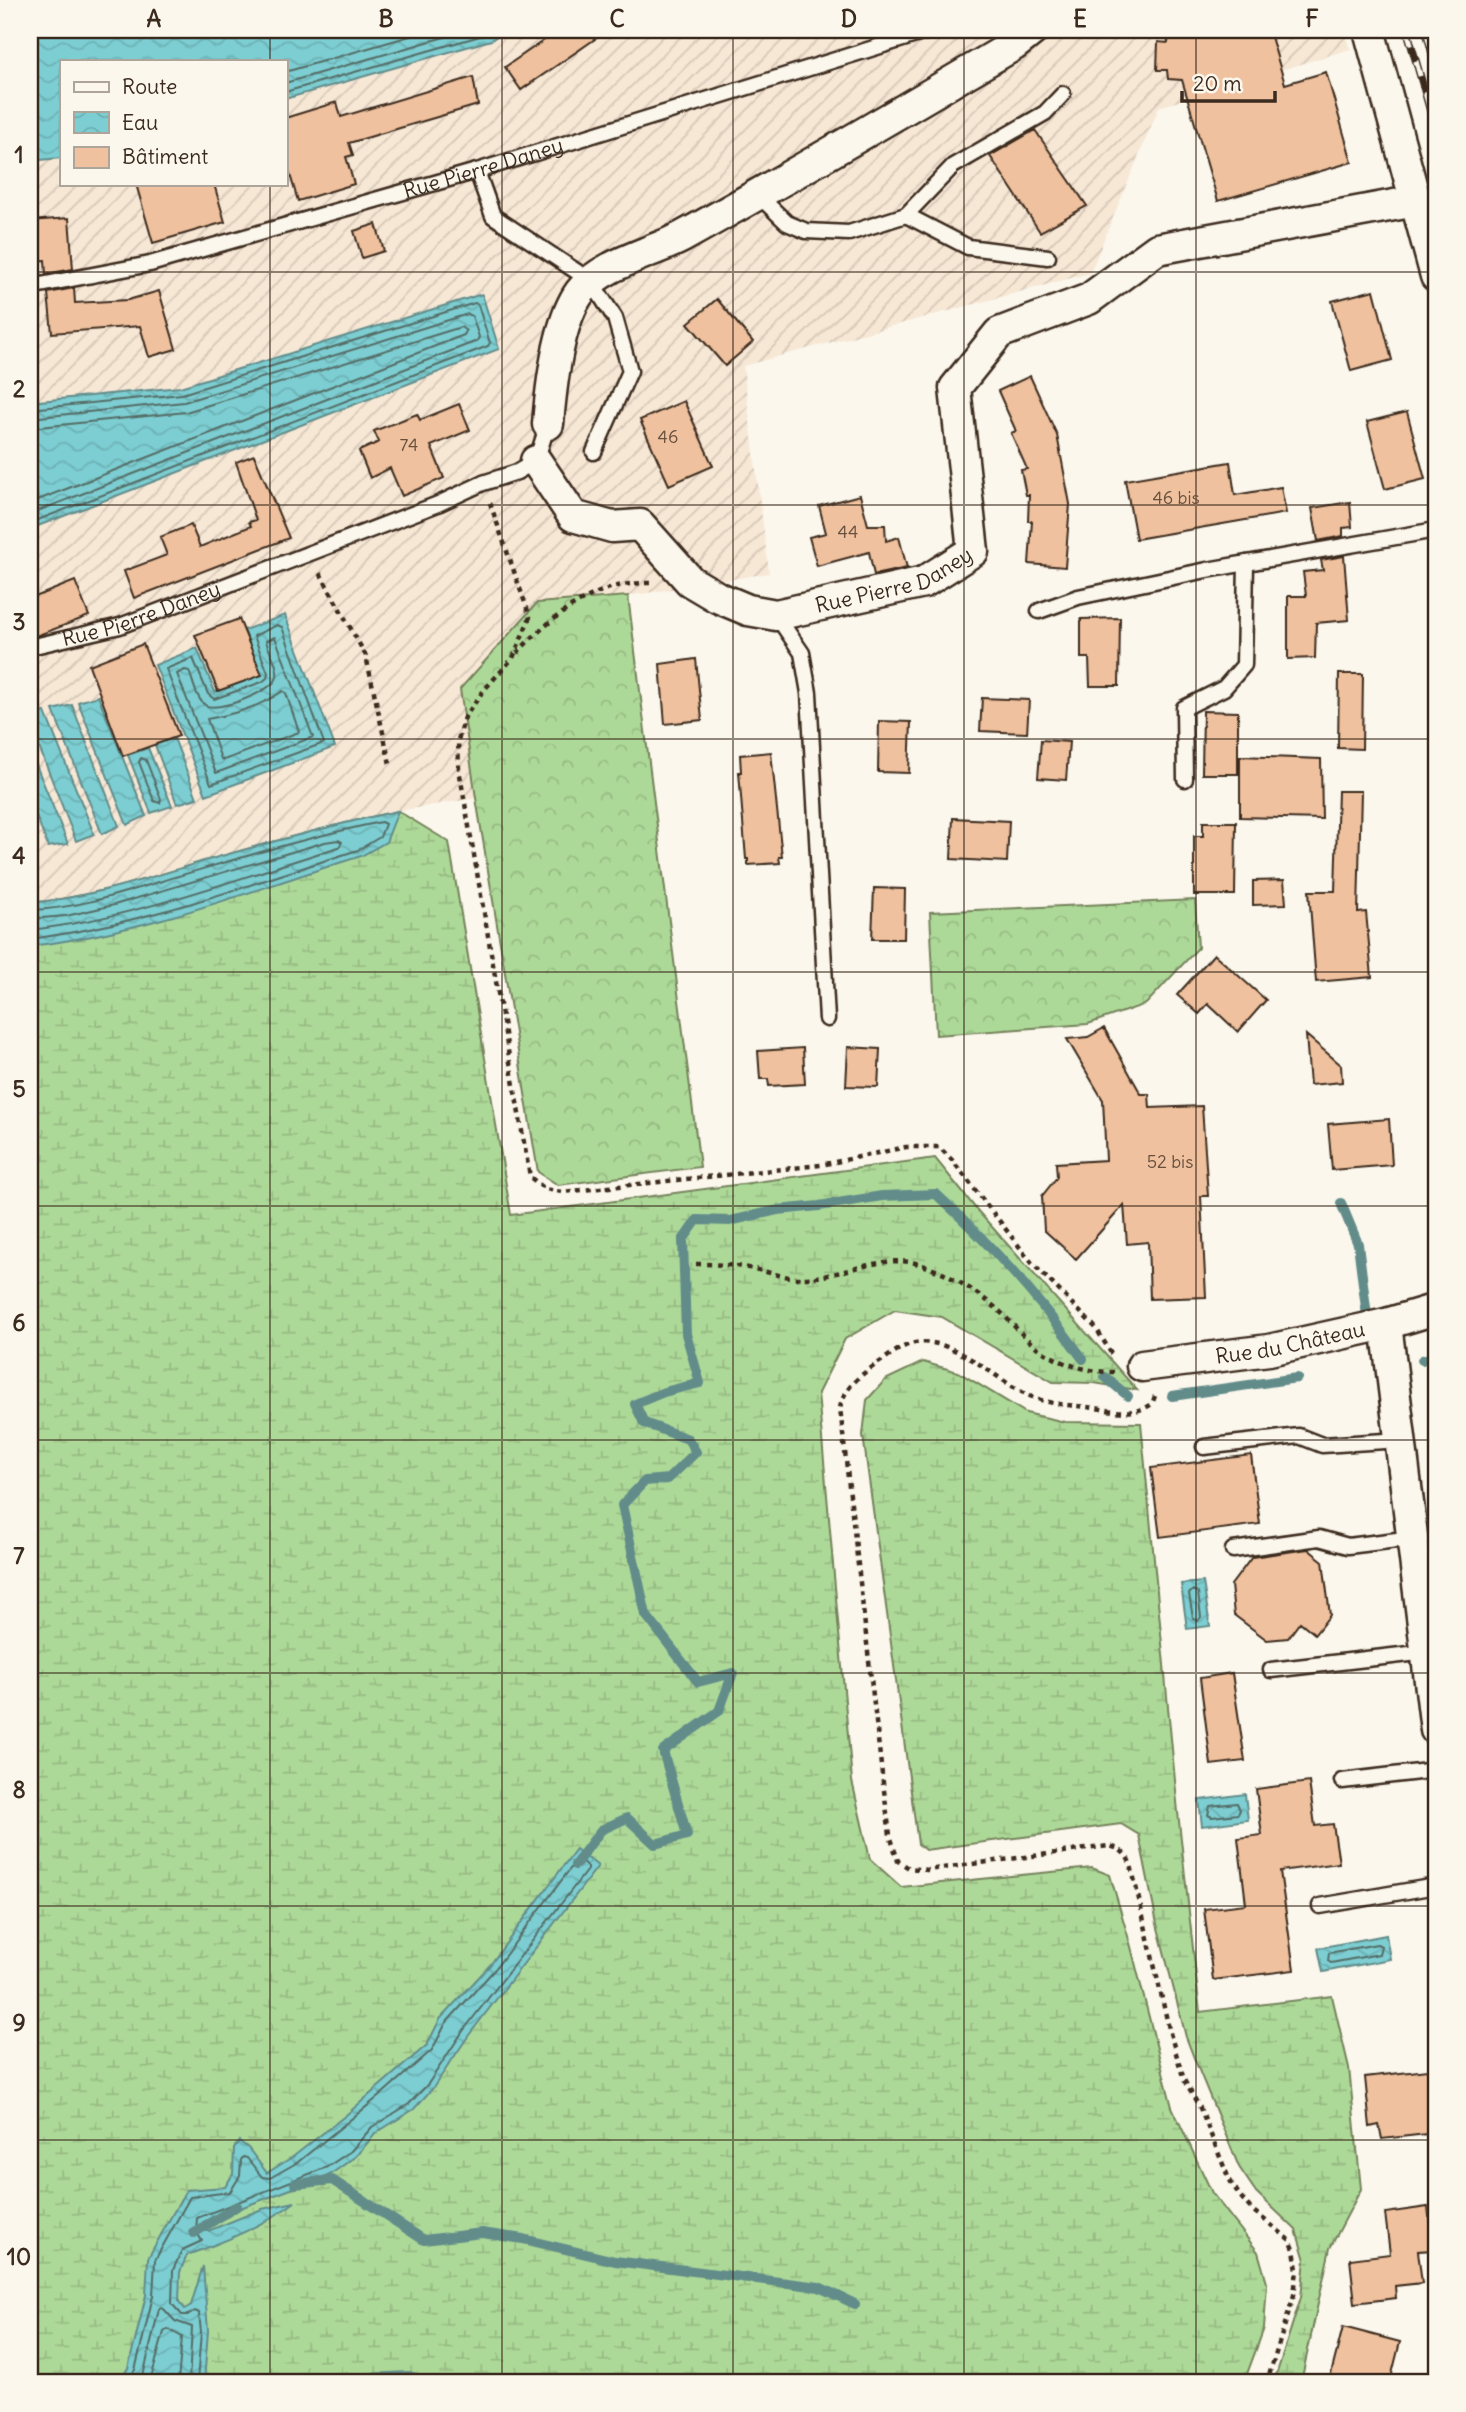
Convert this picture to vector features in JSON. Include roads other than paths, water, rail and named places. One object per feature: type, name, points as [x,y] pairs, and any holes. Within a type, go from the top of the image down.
[{"type":"street","points":[[548,425],[554,374],[566,321],[577,296],[591,281],[610,269],[675,241],[758,195],[1014,45],[1033,30]]},
{"type":"street","points":[[1368,30],[1436,276]]},
{"type":"street","name":"Rue Pierre Daney","points":[[536,461],[573,516],[612,527],[640,524],[690,581],[717,597],[748,610],[776,615],[924,582],[973,551],[955,388],[999,333],[1089,299],[1157,249],[1416,201]]},
{"type":"street","name":"Rue du Château","points":[[1142,1366],[1269,1350],[1386,1324],[1436,1309]]},
{"type":"street","points":[[1386,1324],[1436,1730]]},
{"type":"lane","name":"Rue Pierre Daney","points":[[30,287],[150,264],[477,171],[932,30]]},
{"type":"lane","points":[[758,195],[787,223],[806,231],[849,233],[906,215],[953,166],[1045,113],[1063,94]]},
{"type":"lane","points":[[477,171],[494,216],[591,281],[615,318],[630,371],[594,452]]},
{"type":"lane","points":[[906,215],[968,247],[1048,257]]},
{"type":"lane","points":[[536,461],[548,425]]},
{"type":"lane","name":"Rue Pierre Daney","points":[[30,647],[120,626],[438,505],[483,483],[517,472],[536,461]]},
{"type":"lane","points":[[1039,611],[1078,597],[1247,563],[1436,530]]},
{"type":"lane","points":[[1185,779],[1184,708],[1224,688],[1244,665],[1247,563]]},
{"type":"lane","points":[[776,615],[802,653],[809,693],[827,1019]]},
{"type":"lane","points":[[1204,1447],[1299,1436],[1322,1445],[1401,1440]]},
{"type":"lane","points":[[1233,1550],[1319,1538],[1348,1546],[1413,1538]]},
{"type":"lane","points":[[1270,1670],[1427,1652]]},
{"type":"lane","points":[[1342,1781],[1436,1770]]},
{"type":"lane","points":[[1320,1906],[1436,1886]]},
{"type":"water","points":[[30,30],[506,30],[491,40],[287,98],[287,60],[60,60],[60,158],[30,161]]},
{"type":"water","points":[[482,294],[499,349],[30,529],[30,402],[180,387]]},
{"type":"water","points":[[285,615],[335,747],[206,795],[155,665],[197,648],[215,692],[261,675],[244,630]]},
{"type":"water","points":[[98,696],[146,816],[127,825],[78,702]]},
{"type":"water","points":[[72,705],[119,826],[102,834],[53,710]]},
{"type":"water","points":[[45,712],[94,834],[76,841],[30,724],[30,716]]},
{"type":"water","points":[[174,738],[197,798],[177,804],[155,745]]},
{"type":"water","points":[[148,748],[172,806],[151,813],[128,755]]},
{"type":"water","points":[[30,750],[68,844],[48,847],[30,800]]},
{"type":"water","points":[[398,811],[386,842],[361,856],[156,921],[72,940],[30,946],[30,903],[117,887],[275,841]]},
{"type":"water","points":[[1203,1582],[1210,1626],[1187,1629],[1181,1584]]},
{"type":"water","points":[[1245,1794],[1248,1820],[1202,1826],[1199,1800]]},
{"type":"water","points":[[576,1849],[598,1866],[469,2035],[433,2088],[414,2109],[376,2133],[356,2156],[331,2174],[203,2222],[203,2231],[208,2231],[262,2209],[295,2202],[243,2233],[187,2255],[180,2272],[179,2302],[185,2309],[191,2305],[203,2266],[208,2331],[204,2382],[118,2382],[128,2368],[135,2341],[146,2295],[148,2258],[186,2190],[225,2187],[233,2174],[234,2148],[239,2141],[248,2148],[267,2173],[294,2156],[346,2115],[427,2045],[440,2019],[490,1965]]},
{"type":"water","points":[[1386,1935],[1390,1959],[1323,1972],[1318,1948]]},
{"type":"waterway","points":[[575,1865],[601,1830],[627,1818],[655,1844],[687,1835],[663,1751],[719,1711],[733,1673],[698,1682],[646,1615],[622,1505],[645,1481],[668,1479],[696,1452],[688,1439],[644,1423],[635,1404],[664,1392],[700,1383],[686,1334],[683,1240],[697,1220],[730,1221],[778,1210],[882,1196],[936,1194],[1014,1273],[1083,1359]]},
{"type":"waterway","points":[[1341,1203],[1358,1244],[1368,1324]]},
{"type":"waterway","points":[[1422,1360],[1436,1356]]},
{"type":"waterway","points":[[1105,1377],[1128,1396]]},
{"type":"waterway","points":[[1172,1396],[1297,1378]]},
{"type":"waterway","points":[[295,2184],[332,2180],[424,2240],[482,2233],[523,2239],[615,2261],[819,2287],[855,2304]]},
{"type":"waterway","points":[[194,2233],[237,2206]]},
{"type":"waterway","points":[[286,2382],[409,2376],[424,2382]]},
{"type":"railway","points":[[1407,30],[1436,131]]},
{"type":"railway","points":[[1426,30],[1436,67]]}]
